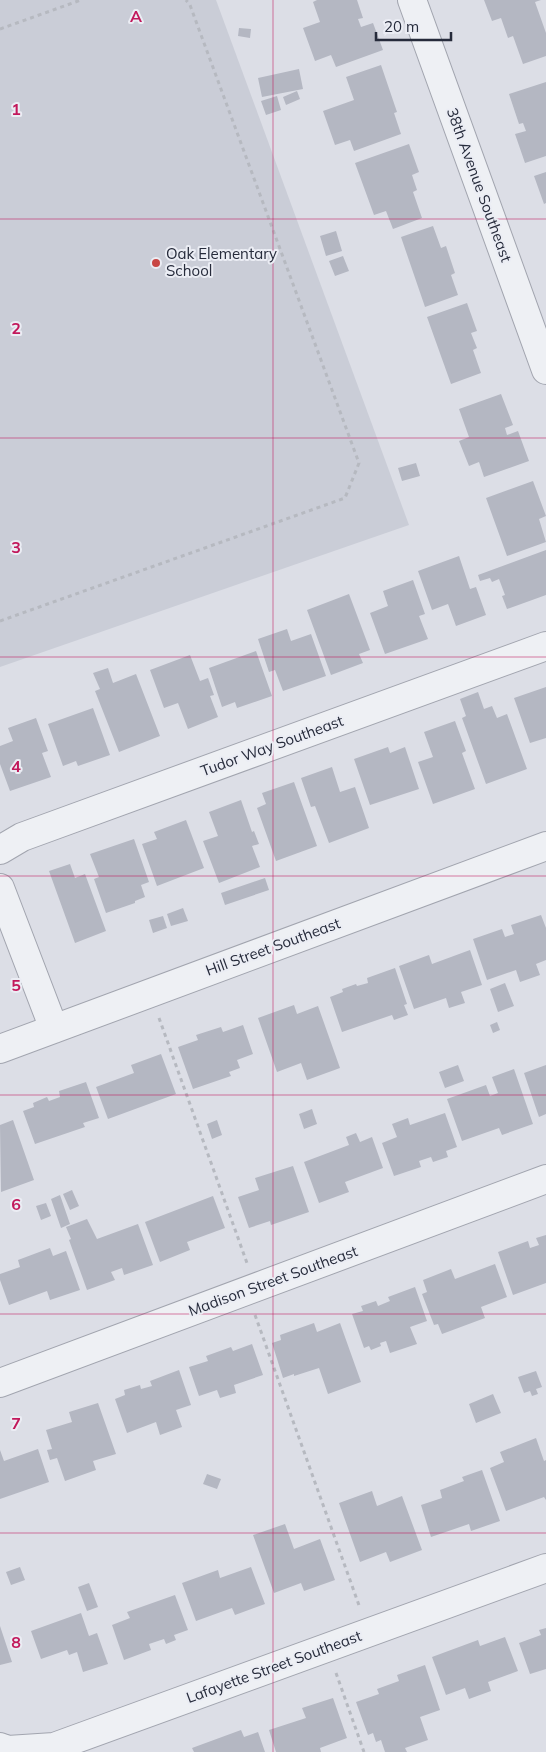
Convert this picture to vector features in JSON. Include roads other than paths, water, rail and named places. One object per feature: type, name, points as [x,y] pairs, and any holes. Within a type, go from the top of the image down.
[{"type":"street","name":"38th Avenue Southeast","points":[[412,0],[546,370]]},
{"type":"street","name":"Tudor Way Southeast","points":[[0,850],[22,837],[546,646]]},
{"type":"street","name":"Hill Street Southeast","points":[[0,1049],[546,846]]},
{"type":"street","points":[[0,888],[54,1028]]},
{"type":"street","name":"Madison Street Southeast","points":[[0,1383],[546,1179]]},
{"type":"street","name":"Lafayette Street Southeast","points":[[0,1747],[8,1750],[54,1747],[546,1568]]},
{"type":"place","name":"Oak Elementary School","points":[[156,263]]}]
